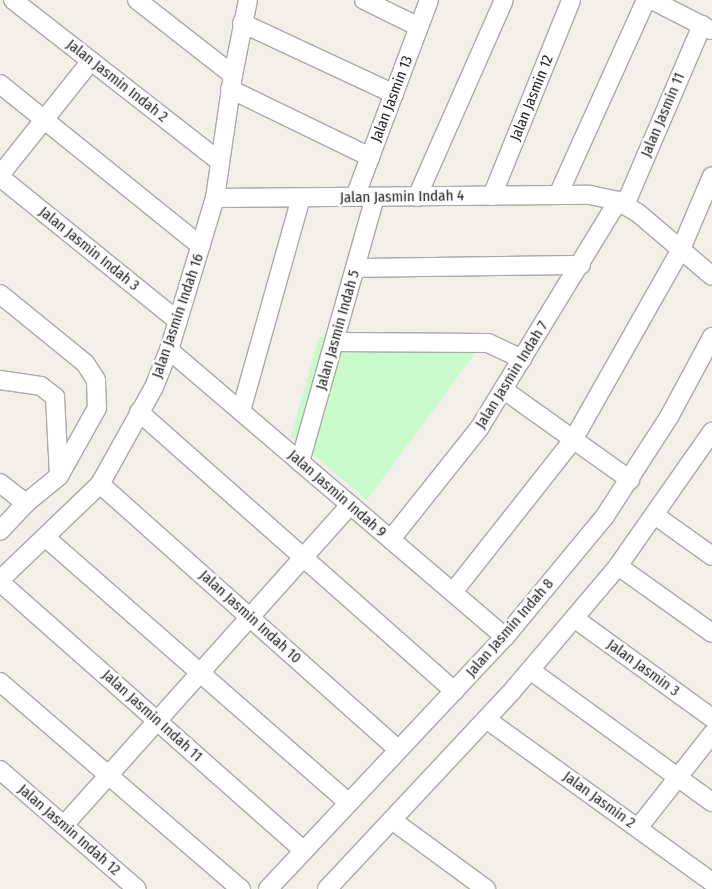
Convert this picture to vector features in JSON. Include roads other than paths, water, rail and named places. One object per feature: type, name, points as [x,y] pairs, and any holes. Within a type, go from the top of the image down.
[{"type":"street","name":"Jalan Jasmin Indah 2","points":[[13,0],[220,162]]},
{"type":"street","points":[[137,0],[232,82],[370,158]]},
{"type":"street","name":"Jalan Jasmin Indah 16","points":[[0,581],[100,484],[139,412],[169,350],[215,198],[232,82],[248,0]]},
{"type":"street","points":[[364,0],[419,26]]},
{"type":"street","name":"Jalan Jasmin 13","points":[[355,197],[429,0]]},
{"type":"street","points":[[416,197],[504,0]]},
{"type":"street","name":"Jalan Jasmin 12","points":[[492,196],[571,0]]},
{"type":"street","points":[[558,196],[654,1],[707,28]]},
{"type":"street","points":[[242,23],[394,94]]},
{"type":"street","name":"Jalan Jasmin 11","points":[[621,203],[707,28]]},
{"type":"street","points":[[0,176],[91,61]]},
{"type":"street","points":[[0,84],[201,246]]},
{"type":"street","name":"Jalan Jasmin Indah 3","points":[[0,176],[178,321]]},
{"type":"street","points":[[453,592],[573,440],[681,249],[712,176]]},
{"type":"street","name":"Jalan Jasmin Indah 4","points":[[215,198],[590,195],[621,203]]},
{"type":"street","name":"Jalan Jasmin Indah 5","points":[[300,462],[375,197]]},
{"type":"street","points":[[241,412],[301,198]]},
{"type":"street","points":[[621,203],[681,249],[712,276]]},
{"type":"street","name":"Jalan Jasmin Indah 7","points":[[390,539],[480,428],[621,203]]},
{"type":"street","points":[[355,268],[581,265]]},
{"type":"street","points":[[0,294],[85,363],[96,380],[97,408],[59,476],[26,503],[0,531]]},
{"type":"street","name":"Jalan Jasmin Indah 8","points":[[268,889],[505,637],[630,480],[712,336]]},
{"type":"street","points":[[334,342],[488,343],[523,359]]},
{"type":"street","name":"Jalan Jasmin Indah 9","points":[[169,350],[505,637]]},
{"type":"street","points":[[0,380],[41,386],[55,397],[59,476]]},
{"type":"street","points":[[504,390],[630,480]]},
{"type":"street","points":[[139,412],[454,691]]},
{"type":"street","points":[[327,889],[486,719],[618,566],[656,516],[712,432]]},
{"type":"street","points":[[0,483],[26,503]]},
{"type":"street","name":"Jalan Jasmin Indah 10","points":[[100,484],[399,750]]},
{"type":"street","points":[[64,825],[350,505]]},
{"type":"street","points":[[656,516],[712,556]]},
{"type":"street","points":[[45,537],[201,672],[348,804]]},
{"type":"street","points":[[618,566],[712,633]]},
{"type":"street","name":"Jalan Jasmin Indah 11","points":[[0,581],[304,851]]},
{"type":"street","name":"Jalan Jasmin 3","points":[[574,618],[712,718]]},
{"type":"street","points":[[530,670],[712,802]]},
{"type":"street","points":[[0,682],[241,889]]},
{"type":"street","name":"Jalan Jasmin 2","points":[[486,719],[712,882]]},
{"type":"street","points":[[638,828],[712,734]]},
{"type":"street","name":"Jalan Jasmin Indah 12","points":[[0,770],[137,889]]},
{"type":"street","points":[[392,820],[486,889]]}]
